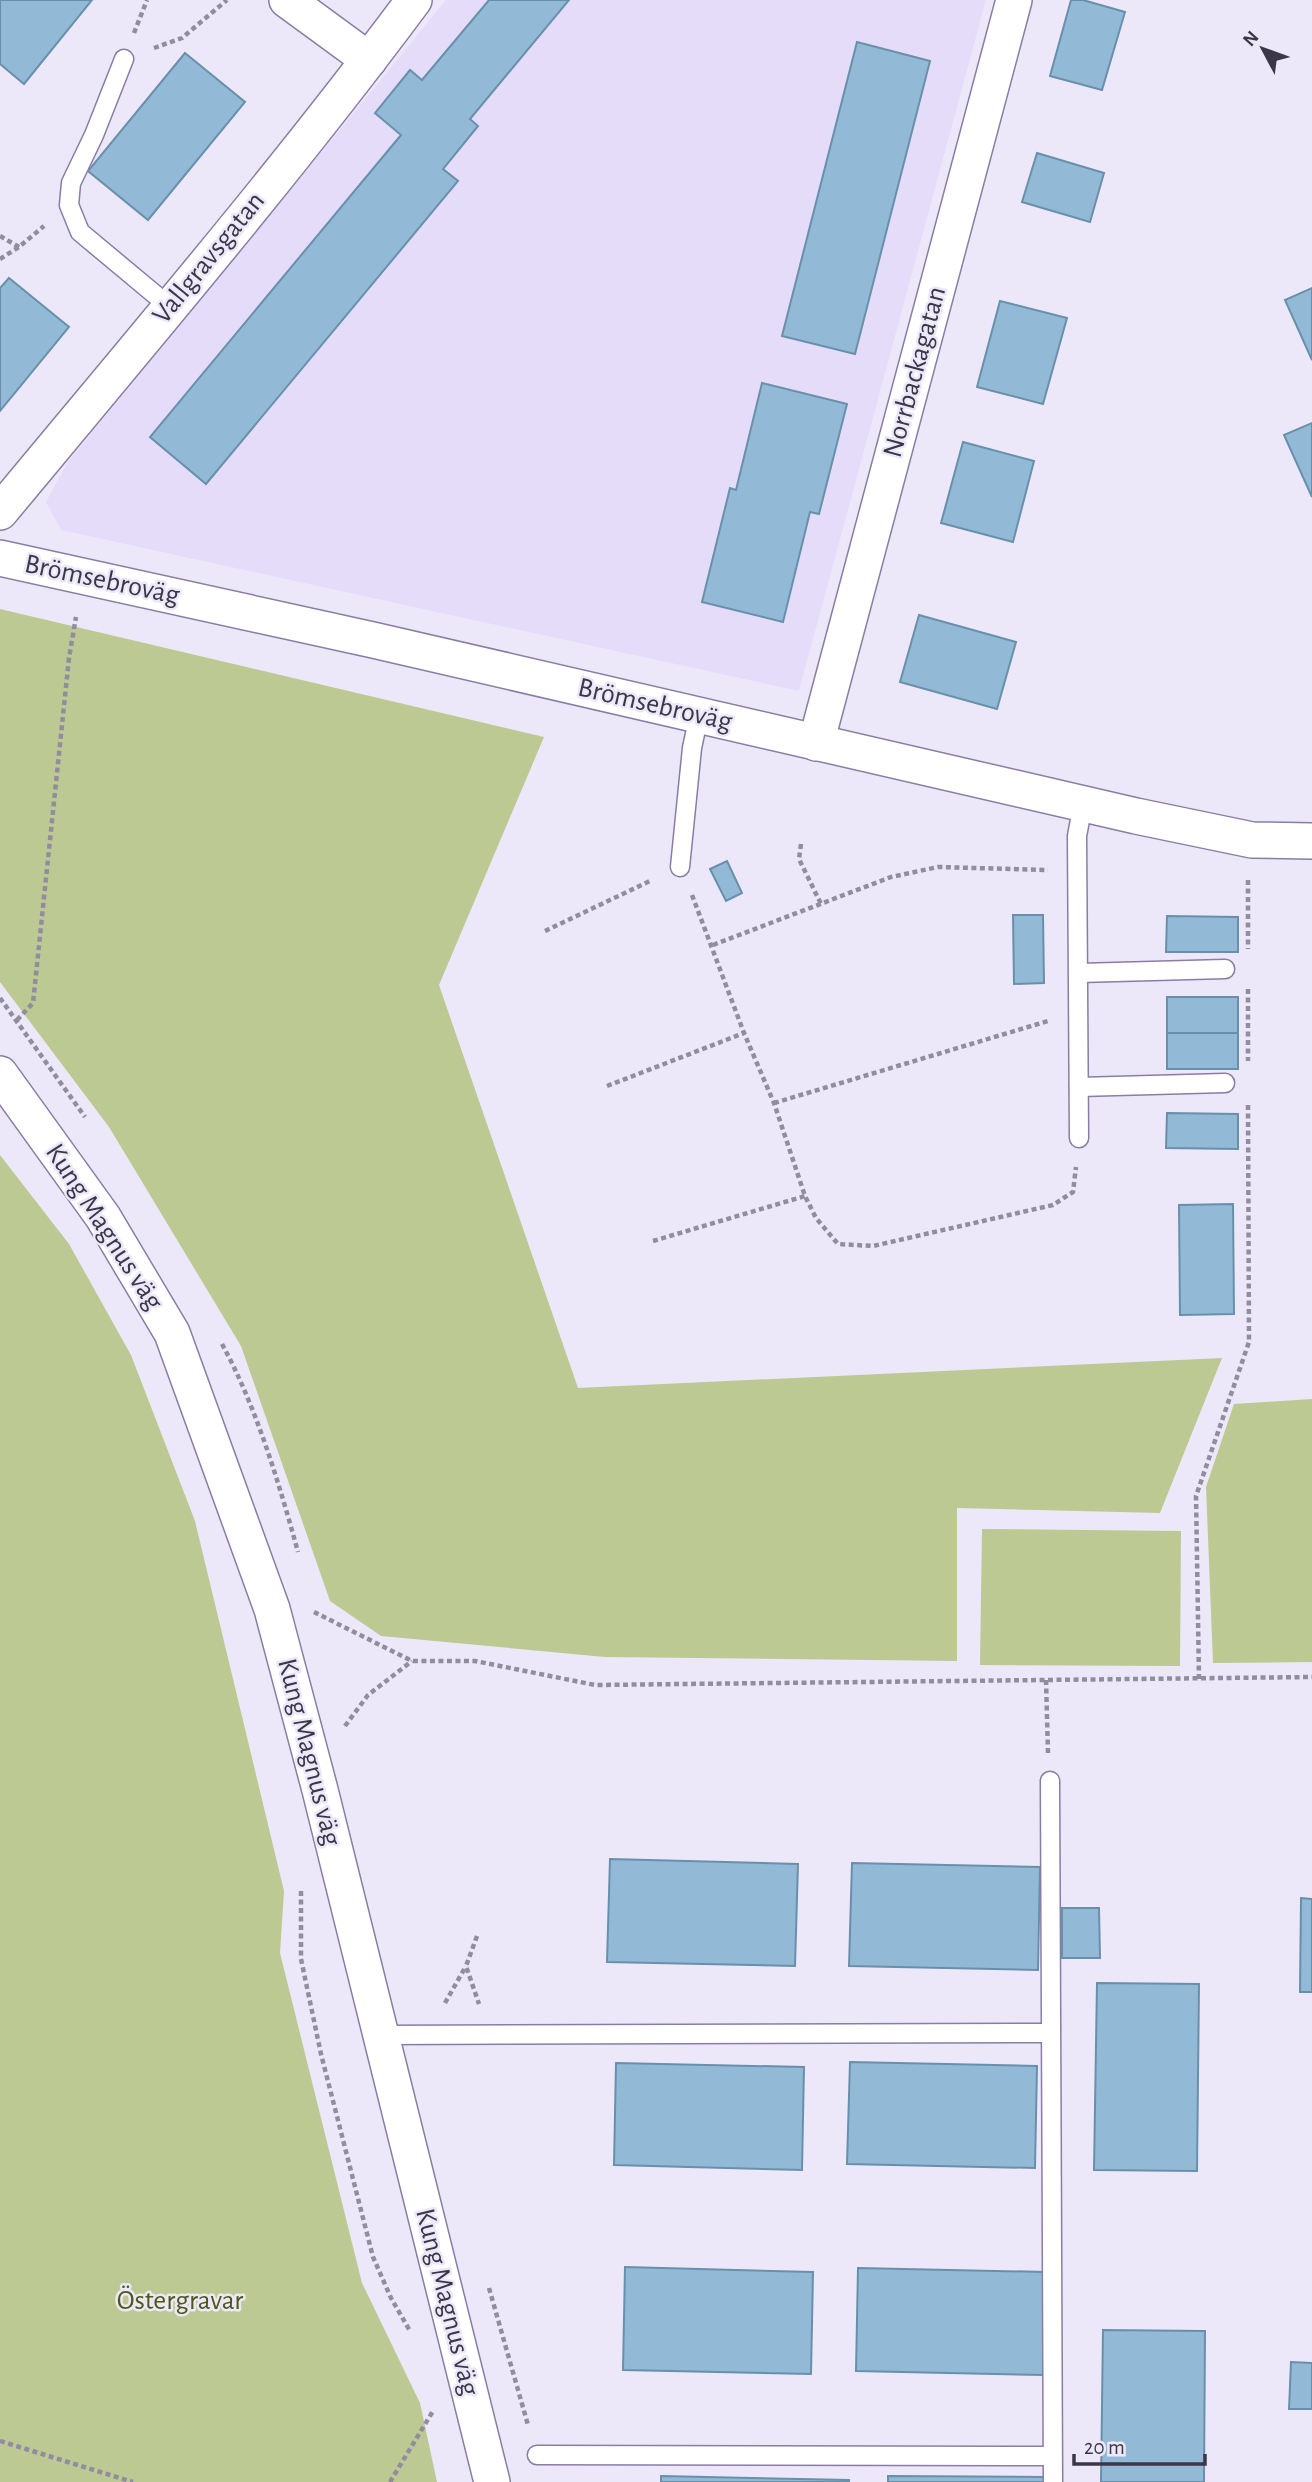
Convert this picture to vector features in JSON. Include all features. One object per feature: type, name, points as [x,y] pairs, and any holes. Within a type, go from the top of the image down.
[{"type":"street","points":[[288,0],[369,60]]},
{"type":"street","name":"Vallgravsgatan","points":[[0,512],[170,307],[369,60],[414,0]]},
{"type":"street","name":"Norrbackagatan","points":[[816,743],[1014,0]]},
{"type":"street","name":"Brömsebroväg","points":[[0,558],[1083,804],[1252,840],[1312,841]]},
{"type":"street","name":"Kung Magnus väg","points":[[0,1074],[103,1217],[172,1333],[272,1609],[320,1790],[492,2482]]},
{"type":"lane","points":[[124,60],[94,135],[71,183],[69,205],[80,232],[170,307]]},
{"type":"lane","points":[[680,867],[692,748],[699,715]]},
{"type":"lane","points":[[1079,1138],[1077,836],[1083,804]]},
{"type":"lane","points":[[1079,973],[1225,969]]},
{"type":"lane","points":[[1079,1087],[1226,1083]]},
{"type":"lane","points":[[1050,1781],[1053,2482]]},
{"type":"lane","points":[[380,2035],[1051,2033]]},
{"type":"lane","points":[[537,2455],[1052,2456]]},
{"type":"path","points":[[124,60],[183,38],[227,0]]},
{"type":"path","points":[[0,259],[19,247],[69,205]]},
{"type":"path","points":[[0,236],[19,247]]},
{"type":"path","points":[[17,1020],[33,1003],[69,658],[84,575]]},
{"type":"path","points":[[801,844],[799,859],[821,904]]},
{"type":"path","points":[[545,931],[680,867],[774,1103],[805,1196],[816,1218],[838,1244],[873,1246],[1053,1205],[1073,1192],[1079,1138]]},
{"type":"path","points":[[713,945],[891,877],[938,867],[1079,871]]},
{"type":"path","points":[[1248,873],[1248,955]]},
{"type":"path","points":[[1248,983],[1248,1066]]},
{"type":"path","points":[[774,1103],[1079,1012]]},
{"type":"path","points":[[607,1086],[744,1033]]},
{"type":"path","points":[[1199,1679],[1196,1496],[1249,1342],[1248,1093]]},
{"type":"path","points":[[653,1241],[805,1196]]},
{"type":"path","points":[[314,1611],[412,1661],[475,1661],[595,1685],[1312,1677]]},
{"type":"path","points":[[342,1730],[369,1695],[412,1661]]},
{"type":"path","points":[[1046,1680],[1047,1723]]},
{"type":"path","points":[[302,1890],[300,1959],[320,2054],[373,2257],[413,2337]]},
{"type":"path","points":[[477,1936],[466,1966],[489,2034]]},
{"type":"path","points":[[390,2482],[436,2407],[439,2420]]},
{"type":"path","points":[[0,2441],[133,2482]]},
{"type":"shaded area","points":[[446,0],[986,0],[799,691],[61,530],[46,502],[67,463]]},
{"type":"green space","points":[[0,609],[544,737],[439,985],[578,1388],[1222,1358],[1160,1513],[957,1508],[957,1661],[605,1657],[381,1636],[330,1601],[241,1346],[109,1127],[0,982]]},
{"type":"green space","name":"Östergravar","points":[[0,1155],[69,1244],[131,1355],[195,1521],[284,1891],[280,1953],[362,2283],[420,2403],[437,2482],[0,2482]]},
{"type":"green space","points":[[1312,1399],[1312,1662],[1213,1663],[1206,1487],[1234,1404]]},
{"type":"green space","points":[[982,1529],[1181,1531],[1180,1666],[980,1665]]},
{"type":"building","points":[[0,0],[92,0],[24,84],[0,64]]},
{"type":"building","points":[[489,0],[569,0],[470,119],[478,126],[443,169],[458,181],[206,484],[150,437],[401,135],[375,113],[410,70],[422,80]]},
{"type":"building","points":[[1071,0],[1083,0],[1125,12],[1102,90],[1050,76]]},
{"type":"building","points":[[857,42],[930,61],[855,354],[782,336]]},
{"type":"building","points":[[185,53],[245,102],[148,220],[88,171]]},
{"type":"building","points":[[1037,153],[1104,173],[1090,222],[1022,202]]},
{"type":"building","points":[[9,278],[69,327],[0,411],[0,288]]},
{"type":"building","points":[[1312,288],[1312,360],[1285,300]]},
{"type":"building","points":[[1000,301],[1067,318],[1043,404],[977,387]]},
{"type":"building","points":[[762,383],[847,404],[819,514],[810,512],[783,622],[702,602],[730,488],[736,490]]},
{"type":"building","points":[[1312,423],[1312,497],[1284,435]]},
{"type":"building","points":[[963,442],[1034,461],[1013,542],[941,523]]},
{"type":"building","points":[[919,615],[1016,642],[997,709],[900,682]]},
{"type":"building","points":[[727,861],[742,893],[726,901],[710,869]]},
{"type":"building","points":[[1013,915],[1043,915],[1044,983],[1014,984]]},
{"type":"building","points":[[1167,916],[1238,917],[1238,952],[1166,952]]},
{"type":"building","points":[[1167,997],[1238,997],[1238,1033],[1167,1033]]},
{"type":"building","points":[[1167,1033],[1238,1033],[1238,1069],[1167,1069]]},
{"type":"building","points":[[1167,1113],[1238,1114],[1238,1149],[1166,1148]]},
{"type":"building","points":[[1233,1204],[1234,1314],[1180,1315],[1179,1205]]},
{"type":"building","points":[[610,1859],[798,1864],[795,1966],[607,1962]]},
{"type":"building","points":[[852,1863],[1040,1867],[1038,1970],[849,1966]]},
{"type":"building","points":[[1301,1898],[1312,1899],[1312,1992],[1300,1992]]},
{"type":"building","points":[[1062,1908],[1099,1908],[1100,1958],[1062,1958]]},
{"type":"building","points":[[1097,1983],[1199,1984],[1197,2171],[1094,2170]]},
{"type":"building","points":[[850,2062],[1037,2066],[1035,2168],[847,2164]]},
{"type":"building","points":[[616,2063],[804,2067],[802,2170],[614,2165]]},
{"type":"building","points":[[625,2267],[813,2272],[811,2374],[623,2370]]},
{"type":"building","points":[[858,2268],[1046,2272],[1044,2375],[856,2371]]},
{"type":"building","points":[[1103,2330],[1205,2331],[1204,2482],[1101,2482]]},
{"type":"building","points":[[1291,2362],[1312,2363],[1312,2409],[1289,2409]]},
{"type":"building","points":[[661,2476],[849,2480],[849,2482],[661,2482]]},
{"type":"building","points":[[888,2476],[1044,2477],[1044,2482],[888,2482]]}]
